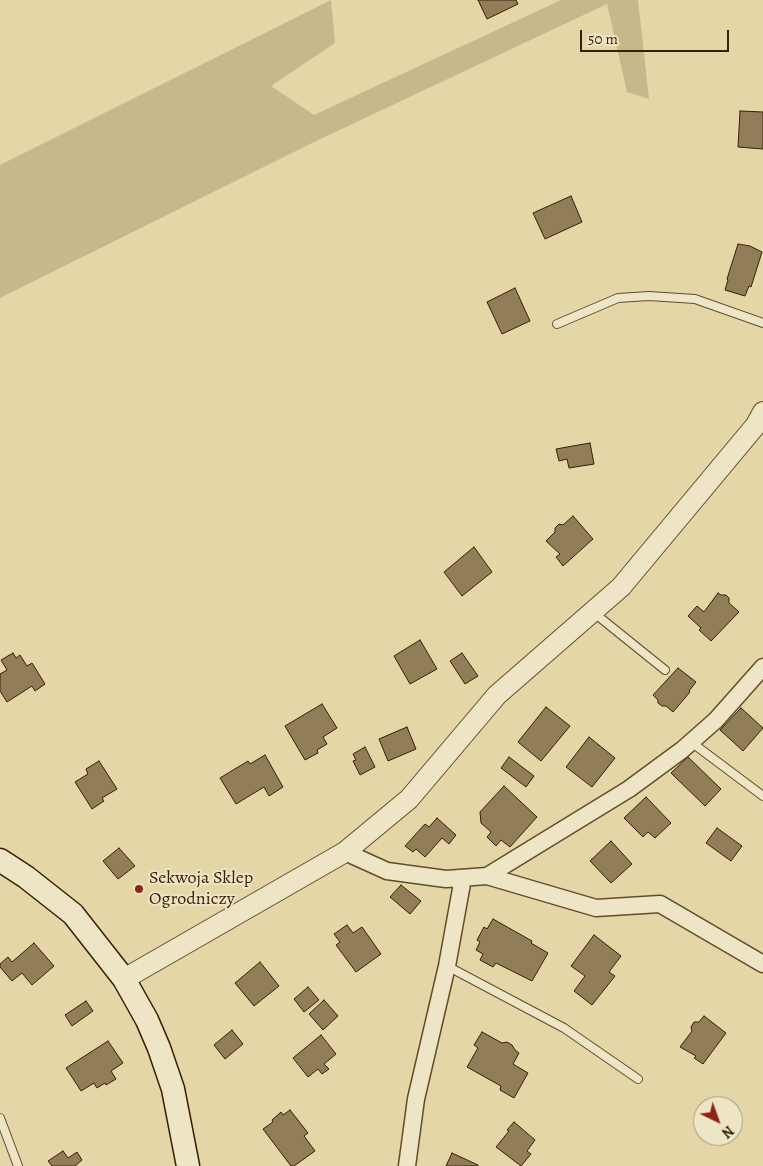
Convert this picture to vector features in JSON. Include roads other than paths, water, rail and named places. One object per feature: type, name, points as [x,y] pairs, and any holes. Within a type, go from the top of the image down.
[{"type":"main road","points":[[0,860],[26,877],[73,914],[124,979],[147,1020],[159,1048],[172,1089],[188,1166]]},
{"type":"street","points":[[124,979],[345,852],[409,799],[497,695],[621,587],[756,425],[763,412]]},
{"type":"street","points":[[487,876],[629,789],[691,742],[716,720],[763,667]]},
{"type":"street","points":[[345,852],[387,871],[446,879],[487,876],[596,908],[660,904],[763,964]]},
{"type":"street","points":[[407,1166],[416,1099],[447,966],[463,878]]},
{"type":"lane","points":[[557,324],[618,298],[649,296],[695,299],[763,323]]},
{"type":"lane","points":[[593,612],[665,670]]},
{"type":"lane","points":[[691,742],[763,796]]},
{"type":"lane","points":[[447,966],[564,1028],[638,1079]]},
{"type":"lane","points":[[0,1118],[18,1166]]},
{"type":"place","name":"Sekwoja Sklep Ogrodniczy","points":[[139,889]]}]
